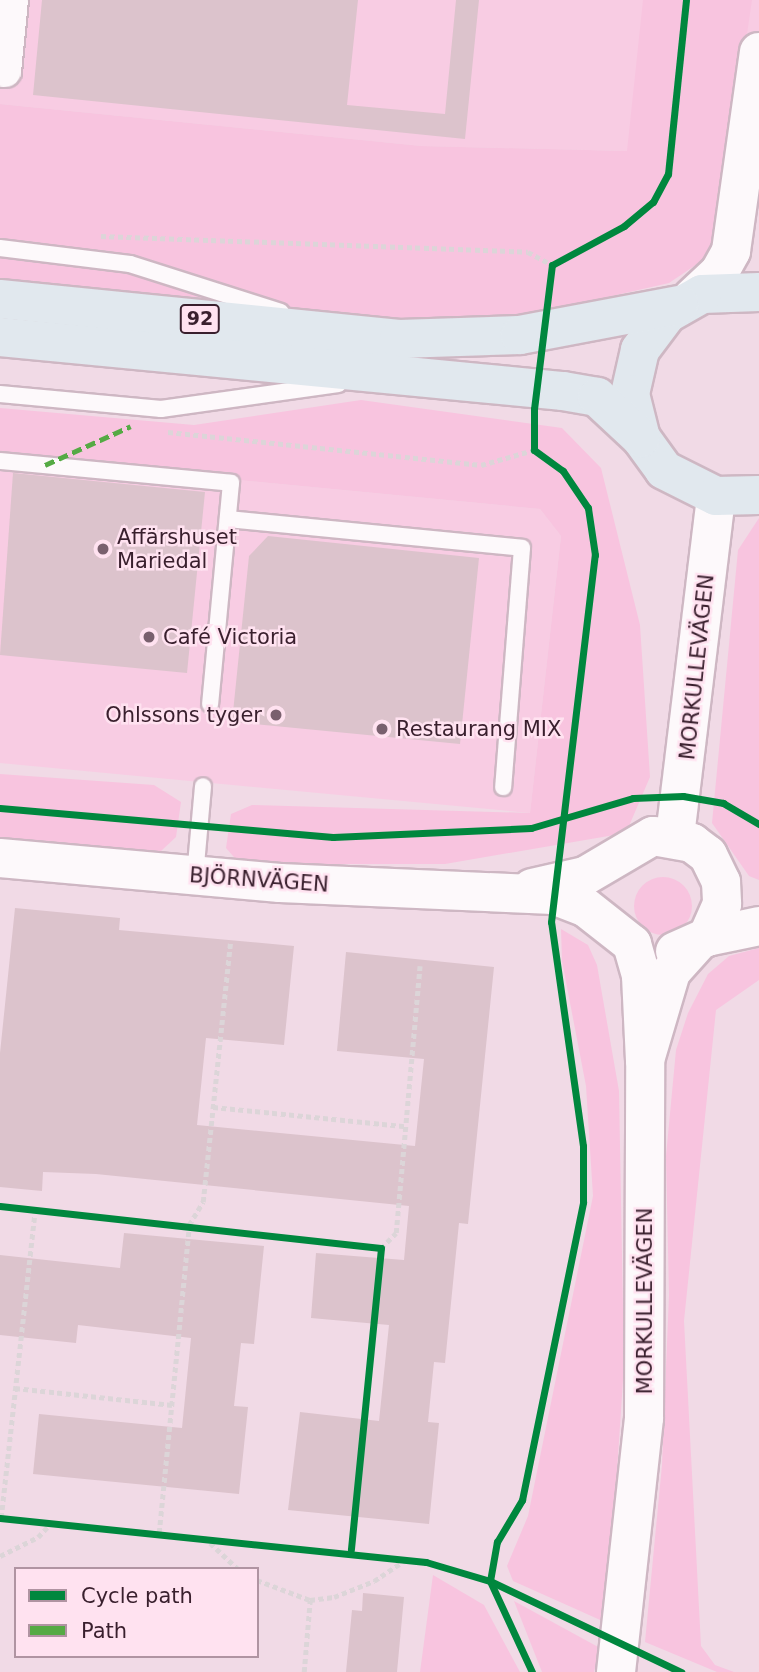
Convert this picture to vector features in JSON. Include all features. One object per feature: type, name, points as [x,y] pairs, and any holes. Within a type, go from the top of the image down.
[{"type":"highway","points":[[759,292],[732,289],[686,301],[656,324],[634,364],[632,409],[640,438],[664,470],[716,496],[759,495]]},
{"type":"highway","name":"92","points":[[0,299],[399,357],[597,397],[640,438]]},
{"type":"highway","name":"92","points":[[0,337],[399,357],[686,301]]},
{"type":"street","points":[[5,71],[12,0]]},
{"type":"street","points":[[686,301],[719,273],[731,251],[759,52]]},
{"type":"street","name":"MORKULLEVÄGEN","points":[[675,836],[716,496]]},
{"type":"street","name":"BJÖRNVÄGEN","points":[[520,891],[585,876],[615,861],[628,847],[653,836],[675,836]]},
{"type":"street","points":[[675,836],[708,855],[721,882],[722,904],[702,940]]},
{"type":"street","name":"BJÖRNVÄGEN","points":[[0,858],[195,876],[520,891],[574,903],[653,952],[677,951],[702,940],[759,926]]},
{"type":"street","points":[[615,861],[605,887],[641,976],[645,1060]]},
{"type":"street","points":[[721,882],[759,908]]},
{"type":"street","name":"MORKULLEVÄGEN","points":[[616,1672],[644,1418],[645,1060],[671,972],[702,940]]},
{"type":"lane","points":[[0,247],[130,264],[284,313],[399,357]]},
{"type":"lane","points":[[0,394],[161,409],[399,357]]},
{"type":"lane","points":[[0,461],[231,482],[210,704]]},
{"type":"lane","points":[[228,519],[522,548],[503,787]]},
{"type":"lane","points":[[195,876],[203,786]]},
{"type":"path","points":[[97,236],[528,252],[552,265]]},
{"type":"path","points":[[552,265],[563,260]]},
{"type":"path","points":[[550,276],[552,265]]},
{"type":"path","points":[[155,430],[481,465],[536,448]]},
{"type":"path","points":[[159,1533],[189,1225],[203,1202],[230,943]]},
{"type":"path","points":[[380,1262],[381,1248],[396,1233],[420,966]]},
{"type":"path","points":[[213,1107],[405,1126]]},
{"type":"path","points":[[23,1209],[48,1211]]},
{"type":"path","points":[[13,1519],[0,1518],[35,1210]]},
{"type":"path","points":[[176,1224],[203,1227]]},
{"type":"path","points":[[367,1247],[381,1248]]},
{"type":"path","points":[[15,1388],[172,1405]]},
{"type":"path","points":[[38,1522],[64,1524]]},
{"type":"path","points":[[0,1556],[38,1537],[51,1523]]},
{"type":"path","points":[[145,1532],[170,1534]]},
{"type":"path","points":[[193,1536],[218,1538]]},
{"type":"path","points":[[205,1537],[236,1567]]},
{"type":"path","points":[[393,1556],[416,1560]]},
{"type":"path","points":[[259,1581],[310,1600],[374,1581],[407,1559]]},
{"type":"path","points":[[304,1672],[310,1600]]},
{"type":"shaded area","points":[[0,0],[759,0],[759,163],[627,151],[422,146],[0,104]]},
{"type":"shaded area","points":[[643,0],[752,0],[715,252],[669,283],[529,315],[390,322],[0,282],[0,104],[422,146],[627,151]]},
{"type":"shaded area","points":[[361,400],[562,428],[601,468],[640,625],[650,777],[626,833],[445,864],[240,864],[226,848],[231,814],[252,805],[530,813],[561,536],[540,509],[0,457],[0,408],[194,425]]},
{"type":"shaded area","points":[[0,457],[540,509],[561,536],[530,813],[0,763]]},
{"type":"shaded area","points":[[759,518],[759,880],[749,876],[712,823],[738,550]]},
{"type":"shaded area","points":[[0,774],[154,785],[181,802],[176,837],[160,852],[0,840]]},
{"type":"shaded area","points":[[663,877],[674,879],[687,890],[692,906],[690,917],[679,930],[663,935],[652,933],[639,922],[634,906],[636,895],[647,882]]},
{"type":"shaded area","points":[[561,929],[588,945],[597,965],[619,1091],[624,1365],[607,1623],[513,1581],[507,1566],[528,1516],[593,1196],[586,1086],[562,961]]},
{"type":"shaded area","points":[[759,948],[759,980],[716,1010],[684,1321],[701,1646],[715,1665],[734,1672],[717,1672],[645,1642],[662,1465],[669,1295],[666,1156],[676,1050],[688,1013],[708,974],[729,956]]},
{"type":"shaded area","points":[[433,1575],[484,1605],[520,1672],[420,1672]]},
{"type":"shaded area","points":[[514,1601],[600,1648],[594,1672],[542,1672]]},
{"type":"building","points":[[42,0],[358,0],[347,105],[445,114],[456,0],[479,0],[465,139],[33,95]]},
{"type":"building","name":"Affärshuset Mariedal","points":[[13,473],[205,492],[187,673],[0,655]]},
{"type":"building","points":[[268,536],[479,558],[460,744],[232,722],[249,556]]},
{"type":"building","points":[[15,908],[120,918],[119,930],[294,946],[284,1045],[206,1038],[197,1125],[415,1146],[424,1059],[337,1051],[346,952],[494,967],[468,1224],[459,1223],[445,1363],[434,1362],[428,1422],[439,1423],[429,1524],[288,1510],[300,1412],[379,1421],[389,1325],[311,1318],[316,1253],[404,1260],[409,1206],[96,1174],[43,1172],[42,1191],[0,1187],[0,1053]]},
{"type":"building","points":[[124,1233],[264,1246],[254,1344],[241,1343],[234,1406],[248,1407],[239,1494],[33,1474],[39,1414],[182,1428],[191,1338],[78,1325],[76,1343],[0,1335],[0,1255],[120,1268]]},
{"type":"building","points":[[363,1593],[404,1597],[397,1672],[346,1672],[352,1610],[362,1611]]},
{"type":"marked path","points":[[45,465],[131,426]]},
{"type":"cycle path","points":[[532,1672],[490,1581],[497,1542],[522,1500],[583,1202],[583,1146],[551,922],[595,555],[588,508],[563,471],[534,450],[534,409],[552,265],[624,226],[653,202],[668,174],[686,0]]},
{"type":"cycle path","points":[[0,808],[333,837],[531,828],[633,798],[683,796],[723,803],[759,824]]},
{"type":"cycle path","points":[[0,1206],[381,1248],[351,1550]]},
{"type":"cycle path","points":[[0,1518],[426,1562],[490,1581],[681,1672]]},
{"type":"place","name":"Affärshuset Mariedal","points":[[103,549]]},
{"type":"place","name":"Café Victoria","points":[[149,637]]},
{"type":"place","name":"Ohlssons tyger","points":[[276,715]]},
{"type":"place","name":"Restaurang MIX","points":[[382,729]]}]
